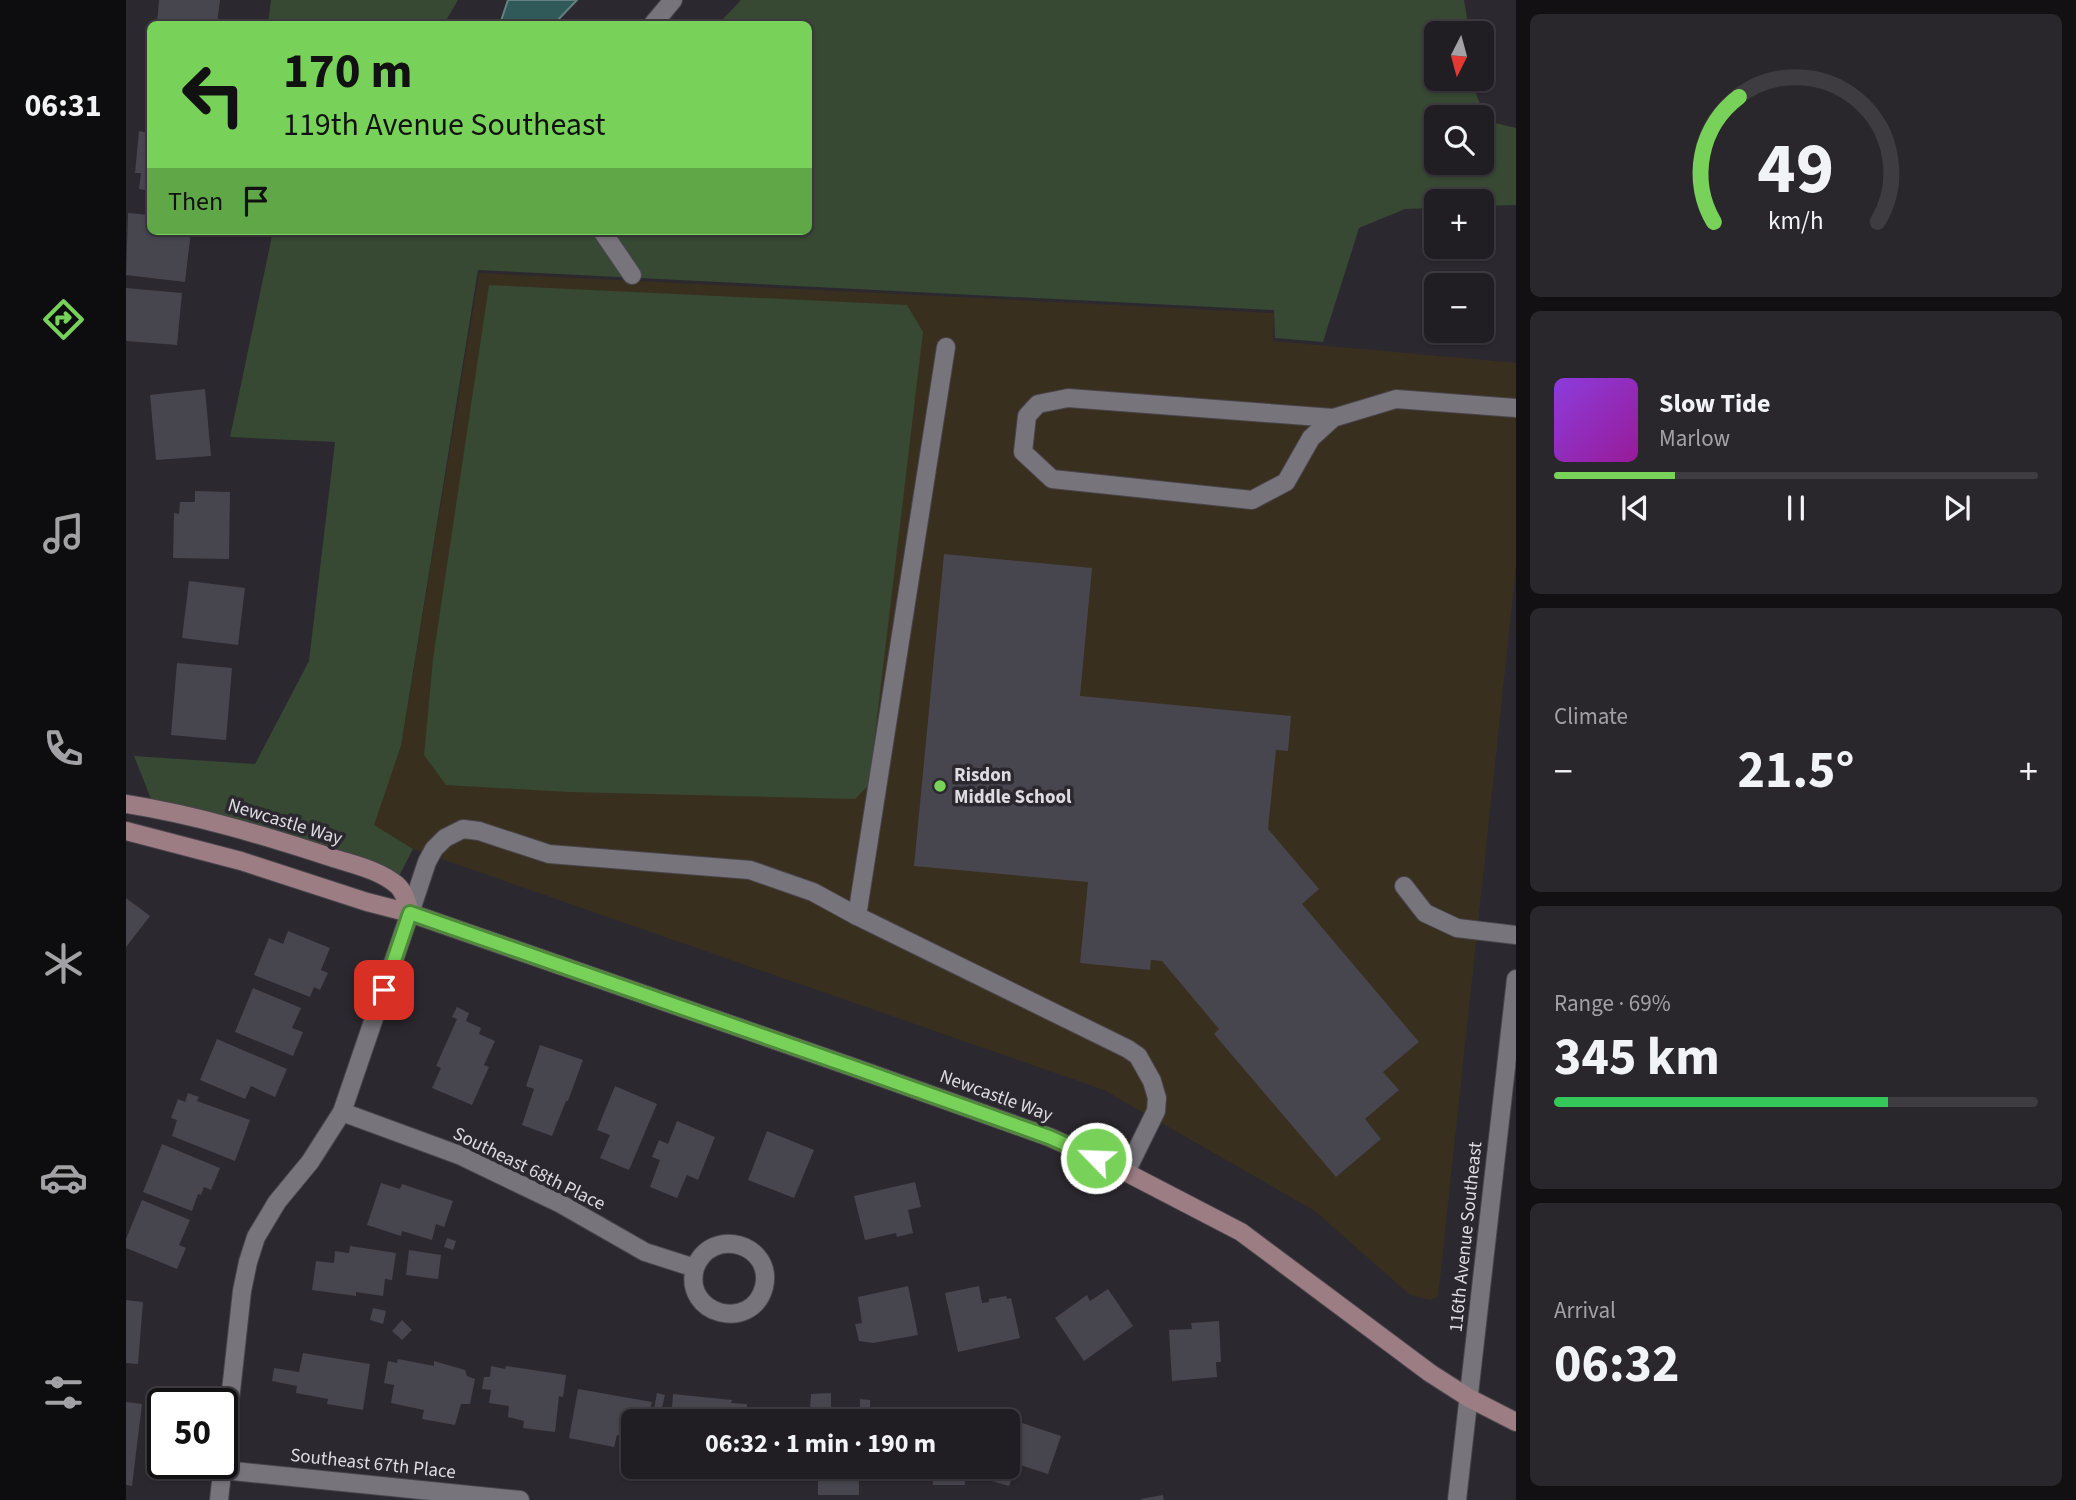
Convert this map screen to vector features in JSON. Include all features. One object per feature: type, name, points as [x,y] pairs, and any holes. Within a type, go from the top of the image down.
[{"type":"main road","name":"Newcastle Way","points":[[126,804],[233,828],[379,873],[399,886],[410,913]]},
{"type":"main road","name":"Newcastle Way","points":[[126,831],[241,861],[367,902],[410,913],[1049,1137],[1126,1172],[1241,1232],[1423,1368],[1469,1398],[1516,1422]]},
{"type":"street","points":[[656,21],[673,0]]},
{"type":"street","points":[[605,235],[632,275]]},
{"type":"street","points":[[858,916],[946,347]]},
{"type":"street","points":[[1333,418],[1311,438],[1286,482],[1252,500],[1052,479],[1023,452],[1027,416],[1038,404],[1068,398],[1333,418],[1396,399],[1516,408]]},
{"type":"street","points":[[232,1388],[242,1291],[256,1237],[277,1202],[310,1162],[342,1112],[428,862],[434,849],[445,838],[463,829],[479,831],[549,854],[750,870],[813,892],[1128,1049],[1138,1056],[1152,1081],[1157,1098],[1156,1111],[1126,1172]]},
{"type":"street","points":[[1404,886],[1424,913],[1457,928],[1516,934]]},
{"type":"street","name":"116th Avenue Southeast","points":[[1457,1500],[1516,979]]},
{"type":"street","name":"Southeast 68th Place","points":[[342,1112],[459,1156],[561,1204],[645,1252],[695,1268]]},
{"type":"street","points":[[717,1245],[741,1245],[752,1251],[760,1261],[772,1284],[752,1307],[729,1315],[706,1306],[698,1296],[694,1285],[695,1268],[706,1251],[717,1245]]},
{"type":"street","name":"Southeast 67th Place","points":[[238,1472],[520,1500]]},
{"type":"street","points":[[219,1500],[222,1479]]},
{"type":"shaded area","points":[[271,0],[458,0],[446,21],[268,21]]},
{"type":"shaded area","points":[[508,0],[577,0],[557,21],[501,21]]},
{"type":"shaded area","points":[[741,0],[1464,0],[1467,21],[1424,21],[1424,91],[1475,91],[1481,105],[1424,105],[1424,175],[1494,175],[1494,123],[1516,128],[1516,205],[1494,206],[1494,189],[1424,189],[1424,208],[1405,209],[1359,228],[1323,342],[1275,338],[1274,310],[478,270],[401,746],[374,825],[413,849],[394,886],[157,814],[134,756],[255,764],[309,661],[335,442],[230,437],[272,235],[812,235],[812,21],[721,21]]},
{"type":"shaded area","name":"Risdon Middle School","points":[[479,273],[1274,313],[1273,341],[1516,363],[1516,567],[1438,1297],[1430,1300],[1410,1295],[1315,1211],[1104,1090],[413,849],[373,826],[401,746]]},
{"type":"shaded area","points":[[489,285],[907,305],[923,332],[869,785],[855,799],[568,792],[446,785],[424,755],[433,659]]},
{"type":"building","points":[[159,0],[220,0],[217,21],[157,21]]},
{"type":"building","points":[[139,131],[147,132],[147,190],[139,189],[141,173],[135,173]]},
{"type":"building","points":[[128,213],[147,215],[147,235],[191,235],[185,282],[126,275]]},
{"type":"building","points":[[126,288],[182,293],[177,345],[126,341]]},
{"type":"building","points":[[205,389],[211,456],[156,460],[150,395]]},
{"type":"building","points":[[195,491],[230,492],[229,559],[173,558],[174,513],[179,514],[180,502],[195,502]]},
{"type":"building","points":[[944,554],[1092,568],[1080,696],[1291,716],[1288,751],[1276,750],[1268,829],[1319,889],[1302,904],[1419,1042],[1383,1072],[1399,1090],[1365,1119],[1381,1139],[1336,1177],[1214,1034],[1219,1029],[1162,961],[1151,960],[1150,970],[1080,963],[1088,882],[914,866]]},
{"type":"building","points":[[189,581],[245,588],[238,645],[182,638]]},
{"type":"building","points":[[177,663],[232,668],[226,740],[171,735]]},
{"type":"building","points":[[126,898],[150,916],[126,947]]},
{"type":"building","points":[[288,931],[330,948],[321,970],[328,973],[320,990],[314,987],[310,997],[254,975],[269,938],[283,944]]},
{"type":"building","points":[[253,988],[301,1008],[292,1028],[303,1032],[293,1056],[235,1032]]},
{"type":"building","points":[[457,1007],[469,1013],[466,1021],[481,1028],[479,1034],[495,1041],[484,1065],[489,1067],[472,1105],[432,1088],[441,1068],[436,1066],[457,1019],[452,1017]]},
{"type":"building","points":[[217,1039],[287,1069],[275,1097],[251,1086],[245,1099],[200,1080]]},
{"type":"building","points":[[540,1045],[583,1060],[552,1136],[522,1125],[534,1089],[526,1086]]},
{"type":"building","points":[[615,1086],[657,1104],[629,1170],[600,1158],[610,1135],[597,1130]]},
{"type":"building","points":[[188,1093],[199,1097],[197,1101],[250,1120],[235,1161],[172,1136],[177,1120],[171,1118],[178,1099],[185,1102]]},
{"type":"building","points":[[677,1121],[715,1137],[698,1180],[687,1175],[677,1198],[650,1187],[660,1160],[652,1157],[659,1140],[668,1144]]},
{"type":"building","points":[[767,1131],[814,1150],[794,1198],[748,1180]]},
{"type":"building","points":[[162,1144],[220,1168],[211,1190],[204,1187],[201,1195],[198,1194],[192,1211],[143,1192]]},
{"type":"building","points":[[915,1182],[921,1207],[908,1210],[913,1233],[897,1237],[896,1233],[865,1240],[854,1196]]},
{"type":"building","points":[[381,1183],[400,1189],[402,1184],[453,1201],[444,1227],[436,1224],[432,1240],[402,1231],[401,1236],[367,1225]]},
{"type":"building","points":[[142,1200],[190,1220],[179,1245],[186,1248],[177,1269],[126,1248],[126,1239]]},
{"type":"building","points":[[447,1238],[456,1241],[453,1250],[444,1247]]},
{"type":"building","points":[[350,1246],[396,1253],[392,1280],[385,1279],[383,1296],[356,1292],[356,1296],[312,1290],[316,1261],[334,1263],[335,1251],[349,1253]]},
{"type":"building","points":[[409,1250],[441,1255],[438,1279],[406,1275]]},
{"type":"building","points":[[908,1286],[918,1335],[873,1343],[859,1341],[855,1324],[862,1323],[858,1297]]},
{"type":"building","points":[[979,1286],[982,1303],[1006,1296],[1007,1299],[1011,1298],[1020,1338],[958,1352],[945,1293]]},
{"type":"building","points":[[1108,1289],[1133,1326],[1084,1361],[1055,1318],[1087,1295],[1090,1301]]},
{"type":"building","points":[[126,1300],[143,1302],[138,1364],[126,1363]]},
{"type":"building","points":[[373,1308],[386,1311],[383,1324],[370,1320]]},
{"type":"building","points":[[402,1320],[412,1330],[402,1340],[392,1331]]},
{"type":"building","points":[[1219,1321],[1221,1362],[1216,1362],[1217,1377],[1172,1381],[1169,1330],[1192,1329],[1191,1323]]},
{"type":"building","points":[[303,1353],[370,1364],[363,1410],[327,1404],[328,1399],[296,1393],[297,1386],[272,1381],[274,1368],[299,1372]]},
{"type":"building","points":[[398,1359],[434,1366],[434,1361],[465,1370],[467,1376],[475,1379],[470,1404],[461,1404],[455,1425],[422,1419],[424,1410],[391,1403],[394,1385],[384,1383],[388,1361],[397,1363]]},
{"type":"building","points":[[491,1366],[566,1375],[563,1397],[559,1396],[555,1432],[523,1428],[524,1421],[508,1417],[509,1406],[489,1403],[491,1390],[482,1389],[484,1377],[490,1377]]},
{"type":"building","points":[[578,1389],[652,1402],[650,1409],[621,1409],[621,1436],[617,1435],[614,1447],[569,1438]]},
{"type":"building","points":[[657,1393],[665,1395],[662,1409],[654,1409]]},
{"type":"building","points":[[831,1393],[831,1409],[810,1409],[811,1394]]},
{"type":"building","points":[[673,1394],[747,1404],[747,1409],[672,1409]]},
{"type":"building","points":[[860,1399],[870,1400],[870,1409],[860,1409]]},
{"type":"building","points":[[126,1402],[142,1404],[132,1486],[126,1485]]},
{"type":"building","points":[[1020,1422],[1061,1436],[1048,1474],[1020,1465]]},
{"type":"building","points":[[818,1479],[859,1479],[859,1495],[818,1495]]},
{"type":"building","points":[[933,1479],[965,1479],[965,1485],[933,1485]]},
{"type":"building","points":[[985,1479],[1012,1479],[1009,1486]]},
{"type":"building","points":[[1163,1495],[1164,1500],[1141,1499]]},
{"type":"place","name":"Risdon Middle School","points":[[940,786]]},
{"type":"route","points":[[384,990],[410,913],[1049,1137],[1096,1158]]}]
